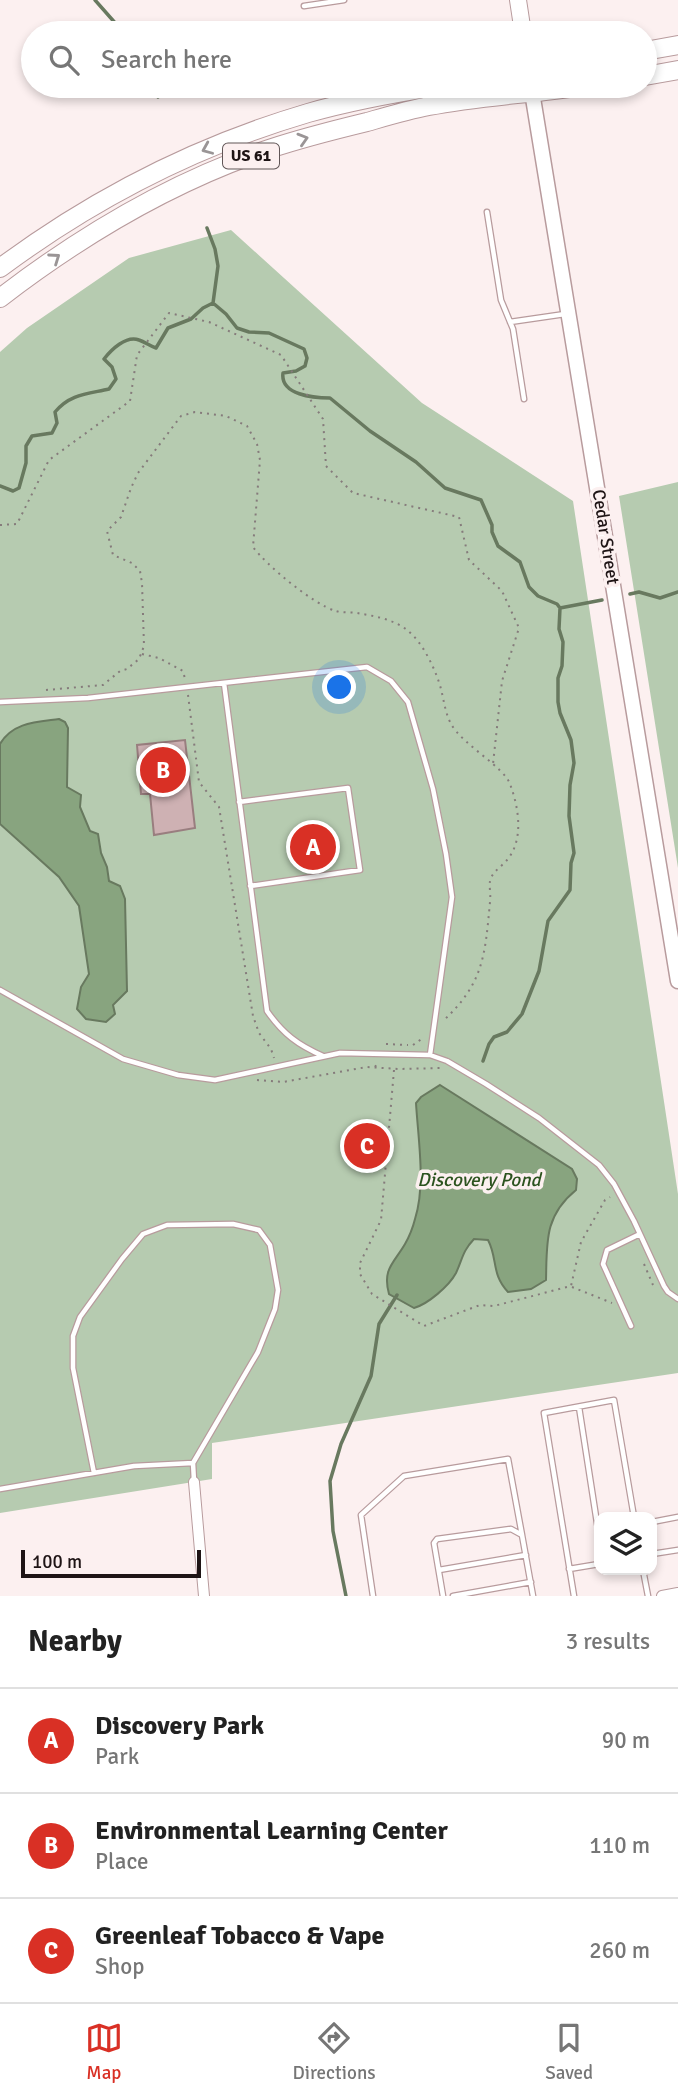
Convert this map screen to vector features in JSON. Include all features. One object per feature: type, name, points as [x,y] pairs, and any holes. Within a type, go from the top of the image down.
[{"type":"highway","points":[[657,49],[678,45]]},
{"type":"highway","points":[[657,74],[678,70]]},
{"type":"highway","name":"US 61","points":[[0,268],[60,225],[167,166],[309,113],[376,98]]},
{"type":"highway","name":"US 61","points":[[0,298],[78,242],[122,215],[230,164],[305,138],[388,116],[478,98]]},
{"type":"main road","points":[[518,0],[521,21]]},
{"type":"main road","name":"Cedar Street","points":[[533,98],[678,981]]},
{"type":"street","points":[[194,1482],[204,1596]]},
{"type":"street","points":[[662,1596],[678,1593]]},
{"type":"lane","points":[[304,6],[344,0]]},
{"type":"lane","points":[[487,212],[501,300],[513,329],[524,399]]},
{"type":"lane","points":[[510,322],[570,313]]},
{"type":"lane","points":[[0,702],[89,698],[367,667],[391,681],[408,702],[433,789],[452,897],[430,1055]]},
{"type":"lane","points":[[224,682],[267,1012],[281,1030],[303,1048],[324,1057]]},
{"type":"lane","points":[[239,802],[348,788],[360,870],[250,886]]},
{"type":"lane","points":[[0,990],[123,1059],[178,1075],[215,1080],[340,1054],[430,1055],[447,1062],[539,1118],[599,1165],[614,1184],[664,1286],[678,1299]]},
{"type":"lane","points":[[94,1473],[73,1368],[73,1336],[80,1317],[143,1234],[167,1225],[233,1224],[259,1230],[270,1245],[278,1290],[275,1309],[258,1352],[193,1463],[194,1482]]},
{"type":"lane","points":[[631,1326],[603,1264],[607,1250],[640,1234]]},
{"type":"lane","points":[[573,1596],[544,1413],[614,1401],[633,1512]]},
{"type":"lane","points":[[579,1407],[595,1512]]},
{"type":"lane","points":[[373,1596],[360,1515],[404,1476],[508,1460],[533,1596]]},
{"type":"lane","points":[[0,1489],[134,1466],[193,1463]]},
{"type":"lane","points":[[657,1521],[678,1517]]},
{"type":"lane","points":[[443,1596],[434,1543],[437,1539],[512,1528],[522,1535]]},
{"type":"lane","points":[[657,1553],[678,1550]]},
{"type":"lane","points":[[439,1570],[526,1555]]},
{"type":"lane","points":[[569,1569],[594,1565]]},
{"type":"lane","points":[[644,1575],[648,1596]]},
{"type":"lane","points":[[453,1596],[531,1581]]},
{"type":"path","points":[[0,525],[17,524],[49,460],[130,401],[137,355],[169,313],[209,322],[281,355],[323,419],[326,466],[352,494],[459,517],[469,560],[502,590],[519,628],[502,681],[493,765]]},
{"type":"path","points":[[40,691],[103,685],[139,659],[144,646],[140,572],[132,563],[113,555],[107,531],[121,517],[138,473],[181,416],[195,412],[226,416],[247,426],[257,444],[260,460],[254,547],[261,558],[318,604],[338,612],[394,621],[415,636],[434,669],[445,710],[453,727],[510,781],[519,829],[516,845],[508,858],[492,874],[483,957],[475,983],[458,1006],[412,1046],[386,1044],[374,1067]]},
{"type":"path","points":[[141,654],[159,658],[183,671],[199,782],[219,807],[253,1016],[259,1033],[271,1049],[283,1082]]},
{"type":"path","points":[[255,1080],[283,1082],[367,1067],[447,1068]]},
{"type":"path","points":[[394,1069],[381,1220],[360,1263],[360,1274],[372,1294],[424,1326],[480,1305],[494,1306],[571,1286],[622,1307]]},
{"type":"path","points":[[571,1286],[581,1242],[605,1200],[614,1195]]},
{"type":"path","points":[[642,1259],[657,1290]]},
{"type":"shaded area","points":[[231,230],[422,403],[573,501],[678,1194],[678,1373],[212,1443],[212,1479],[0,1513],[0,352],[27,328],[129,258]]},
{"type":"shaded area","points":[[678,482],[678,868],[619,496]]},
{"type":"water","points":[[59,719],[65,722],[68,728],[67,787],[81,795],[80,807],[90,831],[98,834],[109,881],[120,886],[125,899],[127,991],[113,1005],[115,1014],[106,1022],[86,1019],[77,1009],[81,987],[89,974],[79,906],[59,877],[0,824],[0,744],[19,727]]},
{"type":"water","name":"Discovery Pond","points":[[440,1085],[572,1169],[577,1179],[576,1190],[558,1210],[549,1231],[546,1280],[531,1289],[508,1292],[499,1279],[488,1240],[474,1239],[448,1283],[432,1299],[414,1308],[389,1294],[387,1278],[390,1267],[409,1235],[418,1206],[420,1161],[416,1103]]},
{"type":"building","points":[[185,740],[195,828],[154,835],[150,794],[141,794],[137,745]]},
{"type":"waterway","points":[[95,0],[113,21]]},
{"type":"waterway","points":[[207,228],[218,266],[213,303]]},
{"type":"waterway","points":[[213,303],[237,328],[269,333],[304,349],[307,358],[305,366],[283,373],[284,380],[292,391],[307,396],[330,398],[370,431],[416,462],[445,488],[481,500],[498,546],[520,562],[529,587],[538,596],[560,608],[602,600]]},
{"type":"waterway","points":[[0,486],[13,491],[19,488],[26,463],[26,446],[32,436],[52,433],[57,423],[55,412],[61,406],[79,396],[109,389],[116,379],[112,367],[104,359],[115,348],[124,341],[134,339],[156,348],[168,328],[191,319],[213,303]]},
{"type":"waterway","points":[[630,594],[639,592],[660,598],[678,592]]},
{"type":"waterway","points":[[483,1061],[494,1037],[507,1032],[522,1014],[539,971],[548,921],[570,890],[574,853],[569,816],[574,763],[571,740],[558,702],[563,642],[559,629],[560,608]]},
{"type":"waterway","points":[[346,1596],[333,1531],[330,1481],[341,1444],[371,1376],[379,1324],[397,1295]]},
{"type":"place","name":"Environmental Learning Center","points":[[163,770]]},
{"type":"place","name":"Discovery Park","points":[[313,847]]},
{"type":"place","name":"Greenleaf Tobacco & Vape","points":[[367,1146]]}]
